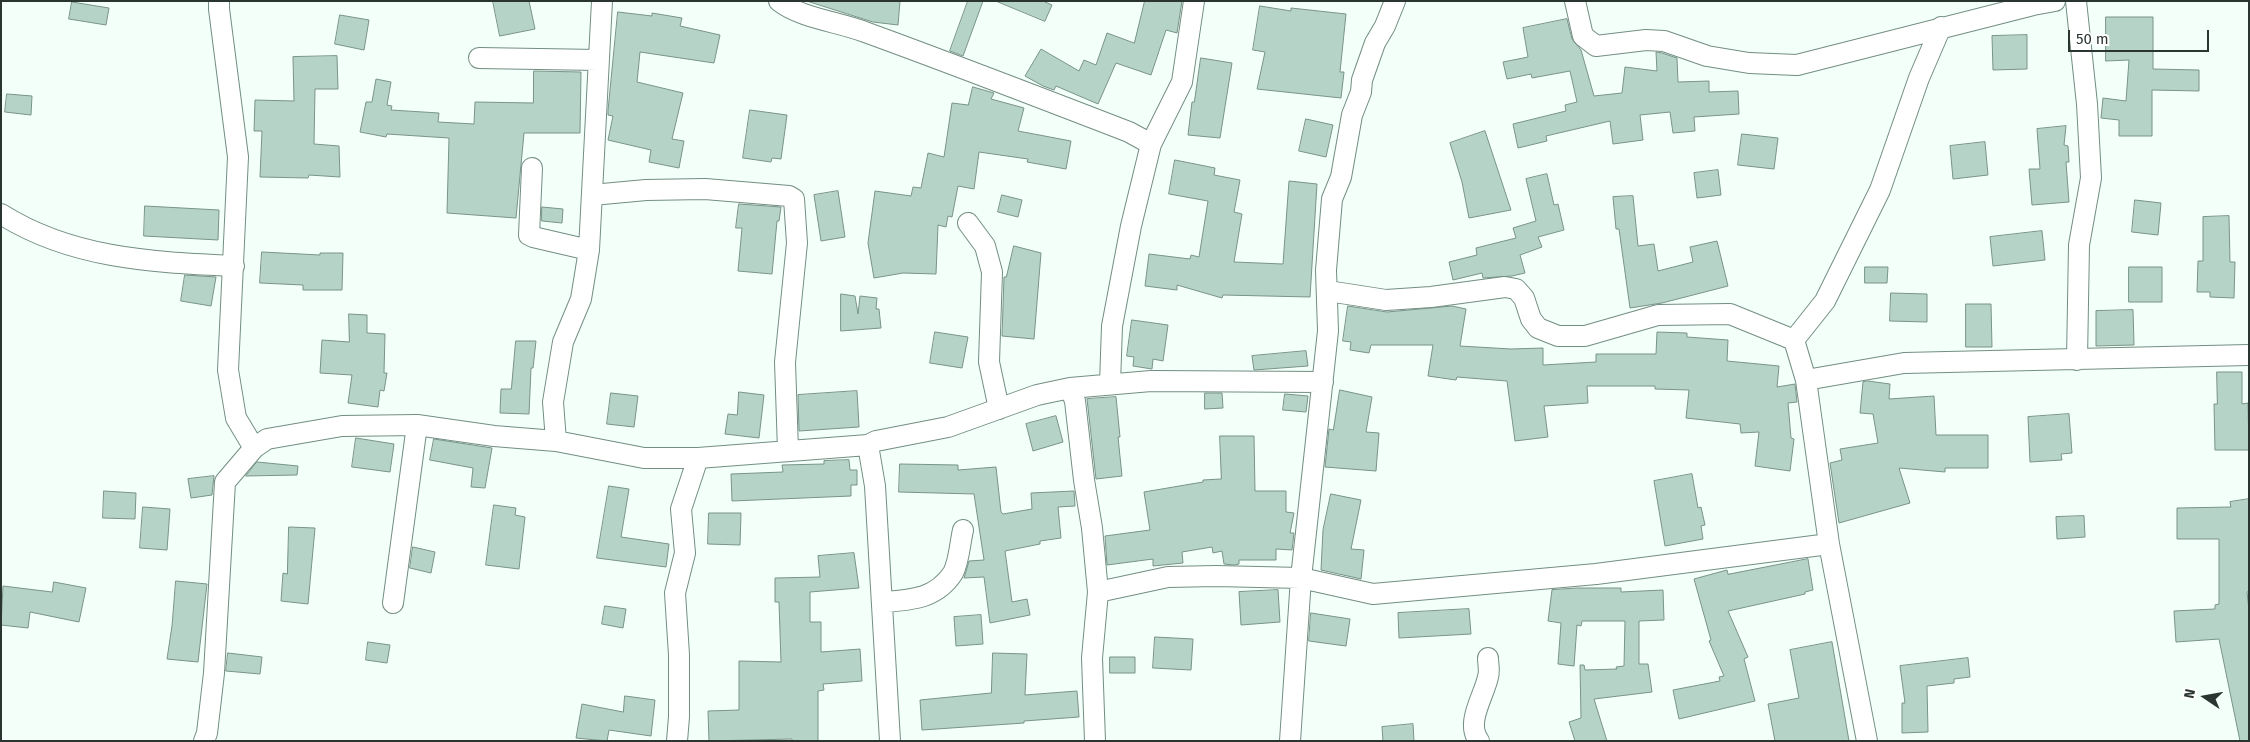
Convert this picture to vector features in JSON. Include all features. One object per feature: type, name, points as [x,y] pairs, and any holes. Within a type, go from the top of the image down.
[{"type":"street","points":[[219,1],[238,157],[228,370],[236,418],[254,448]]},
{"type":"street","points":[[556,440],[553,402],[563,342],[581,299],[589,250],[602,1]]},
{"type":"street","points":[[779,1],[795,10],[860,30],[966,68],[1129,132],[1151,144]]},
{"type":"street","points":[[1110,384],[1112,326],[1131,226],[1151,144],[1182,82],[1194,1]]},
{"type":"street","points":[[1290,741],[1301,578],[1313,453],[1328,331],[1326,270],[1332,200],[1341,177],[1352,115],[1361,92],[1362,80],[1375,44],[1395,1]]},
{"type":"street","points":[[1575,1],[1583,36],[1596,46],[1646,40],[1664,41],[1707,56],[1772,65],[1797,65],[1828,59],[1941,27],[2055,1]]},
{"type":"street","points":[[2076,1],[2091,178],[2078,245],[2077,360]]},
{"type":"street","points":[[1794,340],[1825,301],[1880,190],[1919,78],[1941,27]]},
{"type":"street","points":[[479,58],[598,60]]},
{"type":"street","points":[[532,168],[529,235],[589,250]]},
{"type":"street","points":[[592,194],[646,190],[705,189],[789,196],[794,199],[797,243],[785,362],[788,450]]},
{"type":"street","points":[[1,214],[33,232],[101,254],[146,262],[234,266]]},
{"type":"street","points":[[968,223],[985,246],[992,272],[989,362],[1000,409]]},
{"type":"street","points":[[1328,291],[1386,300],[1505,287],[1516,289],[1524,298],[1531,319],[1538,328],[1558,336],[1585,336],[1658,315],[1730,314],[1794,340]]},
{"type":"street","points":[[1794,340],[1806,380],[1829,544],[1868,741]]},
{"type":"street","points":[[1806,380],[1904,363],[2249,355]]},
{"type":"street","points":[[204,741],[207,733],[214,674],[225,482],[254,448],[267,439],[342,426],[417,425],[494,436],[556,440],[644,458],[698,458],[868,445],[876,441],[948,427],[1037,395],[1070,388],[1150,381],[1323,382]]},
{"type":"street","points":[[1070,388],[1075,401],[1082,471],[1092,528],[1098,592],[1092,658],[1095,741]]},
{"type":"street","points":[[393,604],[417,425]]},
{"type":"street","points":[[868,445],[875,486],[890,741]]},
{"type":"street","points":[[676,741],[679,717],[679,655],[675,593],[685,553],[681,509],[698,458]]},
{"type":"street","points":[[883,602],[916,600],[934,593],[953,572],[963,530]]},
{"type":"street","points":[[1098,592],[1168,577],[1301,578],[1373,594],[1596,574],[1829,544]]},
{"type":"street","points":[[1479,741],[1475,736],[1474,719],[1489,676],[1488,658]]},
{"type":"building","points":[[493,1],[529,1],[535,29],[500,36]]},
{"type":"building","points":[[807,1],[900,1],[898,25],[873,22]]},
{"type":"building","points":[[968,1],[983,1],[963,56],[950,51]]},
{"type":"building","points":[[996,1],[1043,1],[1052,5],[1045,21]]},
{"type":"building","points":[[1145,1],[1182,1],[1177,33],[1166,30],[1151,75],[1116,63],[1098,104],[1056,86],[1054,90],[1043,86],[1025,76],[1041,49],[1079,71],[1084,60],[1096,65],[1107,33],[1134,43]]},
{"type":"building","points":[[72,2],[109,8],[106,25],[69,19]]},
{"type":"building","points":[[1260,6],[1291,11],[1291,8],[1346,14],[1340,72],[1344,72],[1341,98],[1257,89],[1265,52],[1253,50]]},
{"type":"building","points":[[618,12],[652,16],[652,13],[682,18],[680,26],[720,35],[714,63],[640,52],[637,82],[683,93],[672,139],[684,141],[679,168],[649,162],[651,150],[608,140],[613,116],[608,115],[608,111]]},
{"type":"building","points":[[340,15],[369,20],[364,50],[335,44]]},
{"type":"building","points":[[2106,17],[2153,17],[2153,69],[2199,70],[2199,91],[2152,90],[2152,136],[2119,136],[2119,120],[2101,118],[2103,98],[2126,101],[2129,60],[2106,61]]},
{"type":"building","points":[[1567,19],[1572,39],[1581,50],[1594,96],[1622,93],[1625,67],[1657,71],[1656,52],[1677,58],[1678,82],[1709,81],[1709,92],[1738,91],[1739,114],[1694,117],[1695,131],[1673,133],[1670,112],[1640,115],[1643,140],[1613,144],[1610,121],[1546,136],[1547,141],[1518,148],[1513,124],[1566,111],[1565,105],[1577,102],[1570,71],[1532,78],[1531,74],[1507,79],[1503,62],[1528,57],[1523,28]]},
{"type":"building","points":[[2027,35],[2027,69],[1993,70],[1992,36]]},
{"type":"building","points":[[337,56],[338,89],[315,89],[314,144],[339,146],[340,177],[309,175],[308,178],[260,177],[262,131],[254,131],[255,100],[294,101],[293,57]]},
{"type":"building","points":[[1201,58],[1232,63],[1220,138],[1188,135],[1192,102],[1194,102]]},
{"type":"building","points":[[534,71],[581,72],[580,133],[524,133],[516,218],[447,213],[449,138],[387,134],[386,137],[360,132],[366,102],[372,102],[376,79],[391,82],[387,105],[392,106],[391,110],[439,113],[438,122],[474,124],[475,102],[533,103]]},
{"type":"building","points":[[973,87],[994,93],[991,99],[1024,108],[1018,131],[1071,141],[1066,169],[1027,162],[1028,159],[979,152],[974,189],[958,186],[952,217],[948,216],[946,227],[938,225],[936,274],[903,273],[874,278],[868,243],[875,191],[911,196],[913,187],[921,188],[928,153],[944,157],[952,103],[968,105]]},
{"type":"building","points":[[7,94],[32,96],[31,115],[5,112]]},
{"type":"building","points":[[750,110],[787,115],[781,159],[772,158],[771,162],[743,158]]},
{"type":"building","points":[[1306,119],[1333,125],[1326,157],[1299,151]]},
{"type":"building","points":[[2066,126],[2064,145],[2068,146],[2069,162],[2066,162],[2069,202],[2032,205],[2029,169],[2040,169],[2037,129]]},
{"type":"building","points":[[1485,131],[1511,210],[1469,218],[1462,182],[1450,143]]},
{"type":"building","points":[[1742,134],[1778,138],[1774,169],[1738,165]]},
{"type":"building","points":[[1985,142],[1988,175],[1953,179],[1950,146]]},
{"type":"building","points":[[1175,160],[1215,168],[1214,175],[1240,180],[1234,212],[1242,214],[1234,262],[1283,264],[1289,181],[1317,184],[1310,297],[1223,295],[1222,298],[1177,285],[1177,290],[1145,286],[1149,254],[1190,259],[1191,255],[1199,257],[1208,201],[1169,194]]},
{"type":"building","points":[[1718,170],[1721,195],[1697,198],[1694,173]]},
{"type":"building","points":[[1547,174],[1554,205],[1558,204],[1564,230],[1538,237],[1542,247],[1520,255],[1525,273],[1483,278],[1482,273],[1453,280],[1449,262],[1477,255],[1476,248],[1516,238],[1513,228],[1536,221],[1526,179]]},
{"type":"building","points":[[838,191],[845,237],[821,241],[814,195]]},
{"type":"building","points":[[1002,195],[1022,200],[1018,217],[998,212]]},
{"type":"building","points":[[1633,196],[1638,246],[1654,244],[1658,271],[1693,262],[1690,247],[1717,241],[1728,286],[1662,303],[1630,308],[1619,229],[1616,229],[1613,197]]},
{"type":"building","points":[[2135,200],[2161,203],[2158,235],[2132,232]]},
{"type":"building","points":[[739,204],[781,207],[779,221],[777,221],[772,274],[738,271],[742,228],[736,228]]},
{"type":"building","points":[[145,206],[219,210],[218,240],[144,236]]},
{"type":"building","points":[[542,207],[563,209],[562,223],[542,221]]},
{"type":"building","points":[[2229,216],[2230,262],[2235,262],[2234,298],[2210,297],[2210,292],[2197,292],[2198,261],[2203,261],[2203,217]]},
{"type":"building","points":[[2042,231],[2045,260],[1993,266],[1990,237]]},
{"type":"building","points":[[1014,246],[1041,253],[1034,339],[1002,336],[1004,277],[1006,277]]},
{"type":"building","points":[[262,252],[320,255],[320,253],[343,253],[342,290],[303,290],[303,285],[260,283]]},
{"type":"building","points":[[1865,267],[1888,267],[1887,283],[1865,283]]},
{"type":"building","points":[[2129,267],[2162,267],[2162,302],[2129,302]]},
{"type":"building","points":[[185,275],[216,277],[211,306],[181,301]]},
{"type":"building","points":[[1891,293],[1927,294],[1927,322],[1890,321]]},
{"type":"building","points":[[841,294],[855,296],[858,314],[860,296],[877,298],[876,309],[879,309],[881,328],[841,331]]},
{"type":"building","points":[[1966,304],[1991,304],[1992,347],[1966,347]]},
{"type":"building","points":[[1348,306],[1387,312],[1452,306],[1466,309],[1460,346],[1511,349],[1543,348],[1543,365],[1596,362],[1596,354],[1656,354],[1657,332],[1687,333],[1687,337],[1728,340],[1727,361],[1779,366],[1777,387],[1795,384],[1797,402],[1788,403],[1791,438],[1794,439],[1790,471],[1755,466],[1759,432],[1741,433],[1740,424],[1686,418],[1689,390],[1655,389],[1655,386],[1587,386],[1588,403],[1544,406],[1548,437],[1515,441],[1507,381],[1457,377],[1456,380],[1428,376],[1433,345],[1371,345],[1369,353],[1350,350],[1351,342],[1343,341]]},
{"type":"building","points":[[2133,310],[2134,345],[2096,346],[2096,311]]},
{"type":"building","points":[[349,314],[367,315],[367,333],[385,334],[384,373],[387,373],[384,391],[380,390],[378,407],[348,403],[352,375],[320,373],[322,340],[349,342]]},
{"type":"building","points":[[1132,320],[1168,325],[1163,361],[1153,359],[1152,369],[1133,366],[1134,357],[1127,356]]},
{"type":"building","points":[[935,332],[968,337],[962,368],[930,363]]},
{"type":"building","points":[[516,341],[536,341],[533,368],[531,368],[529,414],[500,413],[501,389],[511,389]]},
{"type":"building","points":[[1306,351],[1308,366],[1254,370],[1252,356]]},
{"type":"building","points":[[2217,372],[2242,372],[2242,404],[2248,403],[2249,450],[2215,450],[2214,404],[2217,404]]},
{"type":"building","points":[[1863,382],[1890,384],[1889,399],[1934,396],[1936,435],[1988,435],[1988,468],[1945,468],[1945,472],[1899,468],[1910,503],[1839,523],[1830,463],[1842,460],[1840,449],[1878,443],[1873,414],[1860,413]]},
{"type":"building","points":[[1340,390],[1372,397],[1366,432],[1379,433],[1376,471],[1325,467],[1329,429],[1333,430]]},
{"type":"building","points":[[857,391],[859,427],[799,431],[798,395]]},
{"type":"building","points":[[739,392],[764,395],[759,438],[725,434],[728,414],[737,415]]},
{"type":"building","points":[[611,393],[638,396],[634,427],[607,424]]},
{"type":"building","points":[[1205,393],[1222,393],[1223,408],[1205,409]]},
{"type":"building","points":[[1285,394],[1308,396],[1306,412],[1283,410]]},
{"type":"building","points":[[1116,397],[1122,476],[1096,479],[1087,399]]},
{"type":"building","points":[[2069,414],[2072,453],[2061,454],[2062,460],[2030,462],[2028,417]]},
{"type":"building","points":[[1056,416],[1063,442],[1033,451],[1026,424]]},
{"type":"building","points":[[1220,436],[1254,436],[1255,491],[1286,491],[1286,512],[1294,513],[1290,533],[1294,533],[1292,550],[1276,549],[1276,560],[1239,560],[1239,564],[1234,565],[1224,564],[1222,551],[1213,553],[1212,547],[1182,552],[1183,563],[1153,566],[1153,559],[1107,565],[1105,536],[1150,530],[1144,492],[1203,482],[1203,480],[1221,479]]},
{"type":"building","points":[[356,438],[394,444],[390,472],[352,467]]},
{"type":"building","points":[[434,439],[492,448],[485,488],[471,487],[473,468],[430,460]]},
{"type":"building","points":[[849,460],[850,470],[857,470],[857,485],[851,485],[851,496],[732,501],[731,474],[783,472],[782,465],[824,464],[824,461]]},
{"type":"building","points":[[257,462],[298,466],[297,475],[246,476]]},
{"type":"building","points":[[900,464],[958,465],[958,470],[996,467],[1001,512],[1003,514],[1032,509],[1031,493],[1074,491],[1075,506],[1058,507],[1061,538],[1040,541],[1040,544],[1005,551],[1012,602],[1027,599],[1030,615],[990,623],[984,577],[964,578],[969,561],[984,560],[974,494],[899,492]]},
{"type":"building","points":[[1692,474],[1698,508],[1701,507],[1705,525],[1701,526],[1703,539],[1665,546],[1654,481]]},
{"type":"building","points":[[214,476],[212,495],[191,498],[188,479]]},
{"type":"building","points":[[609,486],[629,489],[621,537],[669,544],[666,567],[597,558]]},
{"type":"building","points":[[104,491],[136,493],[135,519],[103,518]]},
{"type":"building","points":[[1331,494],[1361,500],[1351,549],[1364,550],[1361,579],[1321,570],[1323,530]]},
{"type":"building","points":[[2249,499],[2249,591],[2247,592],[2249,610],[2249,741],[2240,741],[2219,639],[2176,642],[2174,611],[2215,609],[2215,605],[2219,604],[2219,539],[2177,539],[2177,508],[2231,507],[2230,502]]},
{"type":"building","points":[[494,505],[516,508],[515,515],[525,517],[519,569],[486,565]]},
{"type":"building","points":[[143,507],[170,509],[167,550],[140,548]]},
{"type":"building","points":[[709,513],[741,513],[740,545],[708,544]]},
{"type":"building","points":[[2084,516],[2085,537],[2057,539],[2056,517]]},
{"type":"building","points":[[289,527],[315,528],[308,604],[281,601],[283,573],[287,574]]},
{"type":"building","points":[[413,547],[435,552],[431,573],[410,568]]},
{"type":"building","points":[[854,553],[859,588],[810,592],[810,622],[821,622],[821,652],[860,649],[862,681],[823,684],[824,690],[818,691],[818,741],[792,741],[792,739],[709,741],[708,711],[739,710],[739,661],[781,662],[779,602],[775,602],[775,578],[820,577],[818,556]]},
{"type":"building","points":[[1808,559],[1813,590],[1805,592],[1805,594],[1728,611],[1748,657],[1744,659],[1755,701],[1679,719],[1673,690],[1720,681],[1719,677],[1724,676],[1709,641],[1711,640],[1694,579],[1727,570],[1728,574]]},
{"type":"building","points":[[176,581],[207,584],[198,662],[167,659]]},
{"type":"building","points":[[54,582],[86,588],[79,622],[30,612],[28,628],[1,625],[3,586],[52,592]]},
{"type":"building","points":[[1621,588],[1621,592],[1663,590],[1664,620],[1639,621],[1639,664],[1648,664],[1652,692],[1594,699],[1607,741],[1575,741],[1569,722],[1581,718],[1580,665],[1584,665],[1585,670],[1617,669],[1616,667],[1624,666],[1625,621],[1582,621],[1581,626],[1577,625],[1574,666],[1558,664],[1561,623],[1548,621],[1552,590]]},
{"type":"building","points":[[1278,590],[1280,622],[1241,625],[1239,592]]},
{"type":"building","points":[[605,606],[626,609],[623,628],[602,624]]},
{"type":"building","points":[[1469,609],[1471,634],[1399,638],[1398,613]]},
{"type":"building","points":[[1311,613],[1350,619],[1346,646],[1309,641]]},
{"type":"building","points":[[981,615],[983,644],[956,646],[954,617]]},
{"type":"building","points":[[1155,637],[1193,639],[1191,670],[1153,668]]},
{"type":"building","points":[[368,642],[390,645],[387,663],[366,660]]},
{"type":"building","points":[[1832,642],[1849,741],[1775,741],[1768,704],[1799,698],[1790,650]]},
{"type":"building","points":[[228,653],[262,657],[260,674],[226,671]]},
{"type":"building","points":[[993,653],[1027,654],[1025,695],[1077,691],[1079,717],[922,730],[920,700],[991,693]]},
{"type":"building","points":[[1110,657],[1135,657],[1135,673],[1110,673]]},
{"type":"building","points":[[1968,658],[1970,677],[1954,679],[1954,683],[1927,686],[1928,732],[1902,733],[1902,703],[1905,703],[1900,666]]},
{"type":"building","points":[[625,696],[655,700],[651,736],[609,730],[607,741],[576,738],[582,704],[623,712]]},
{"type":"building","points":[[1413,724],[1414,741],[1383,741],[1382,727]]}]
